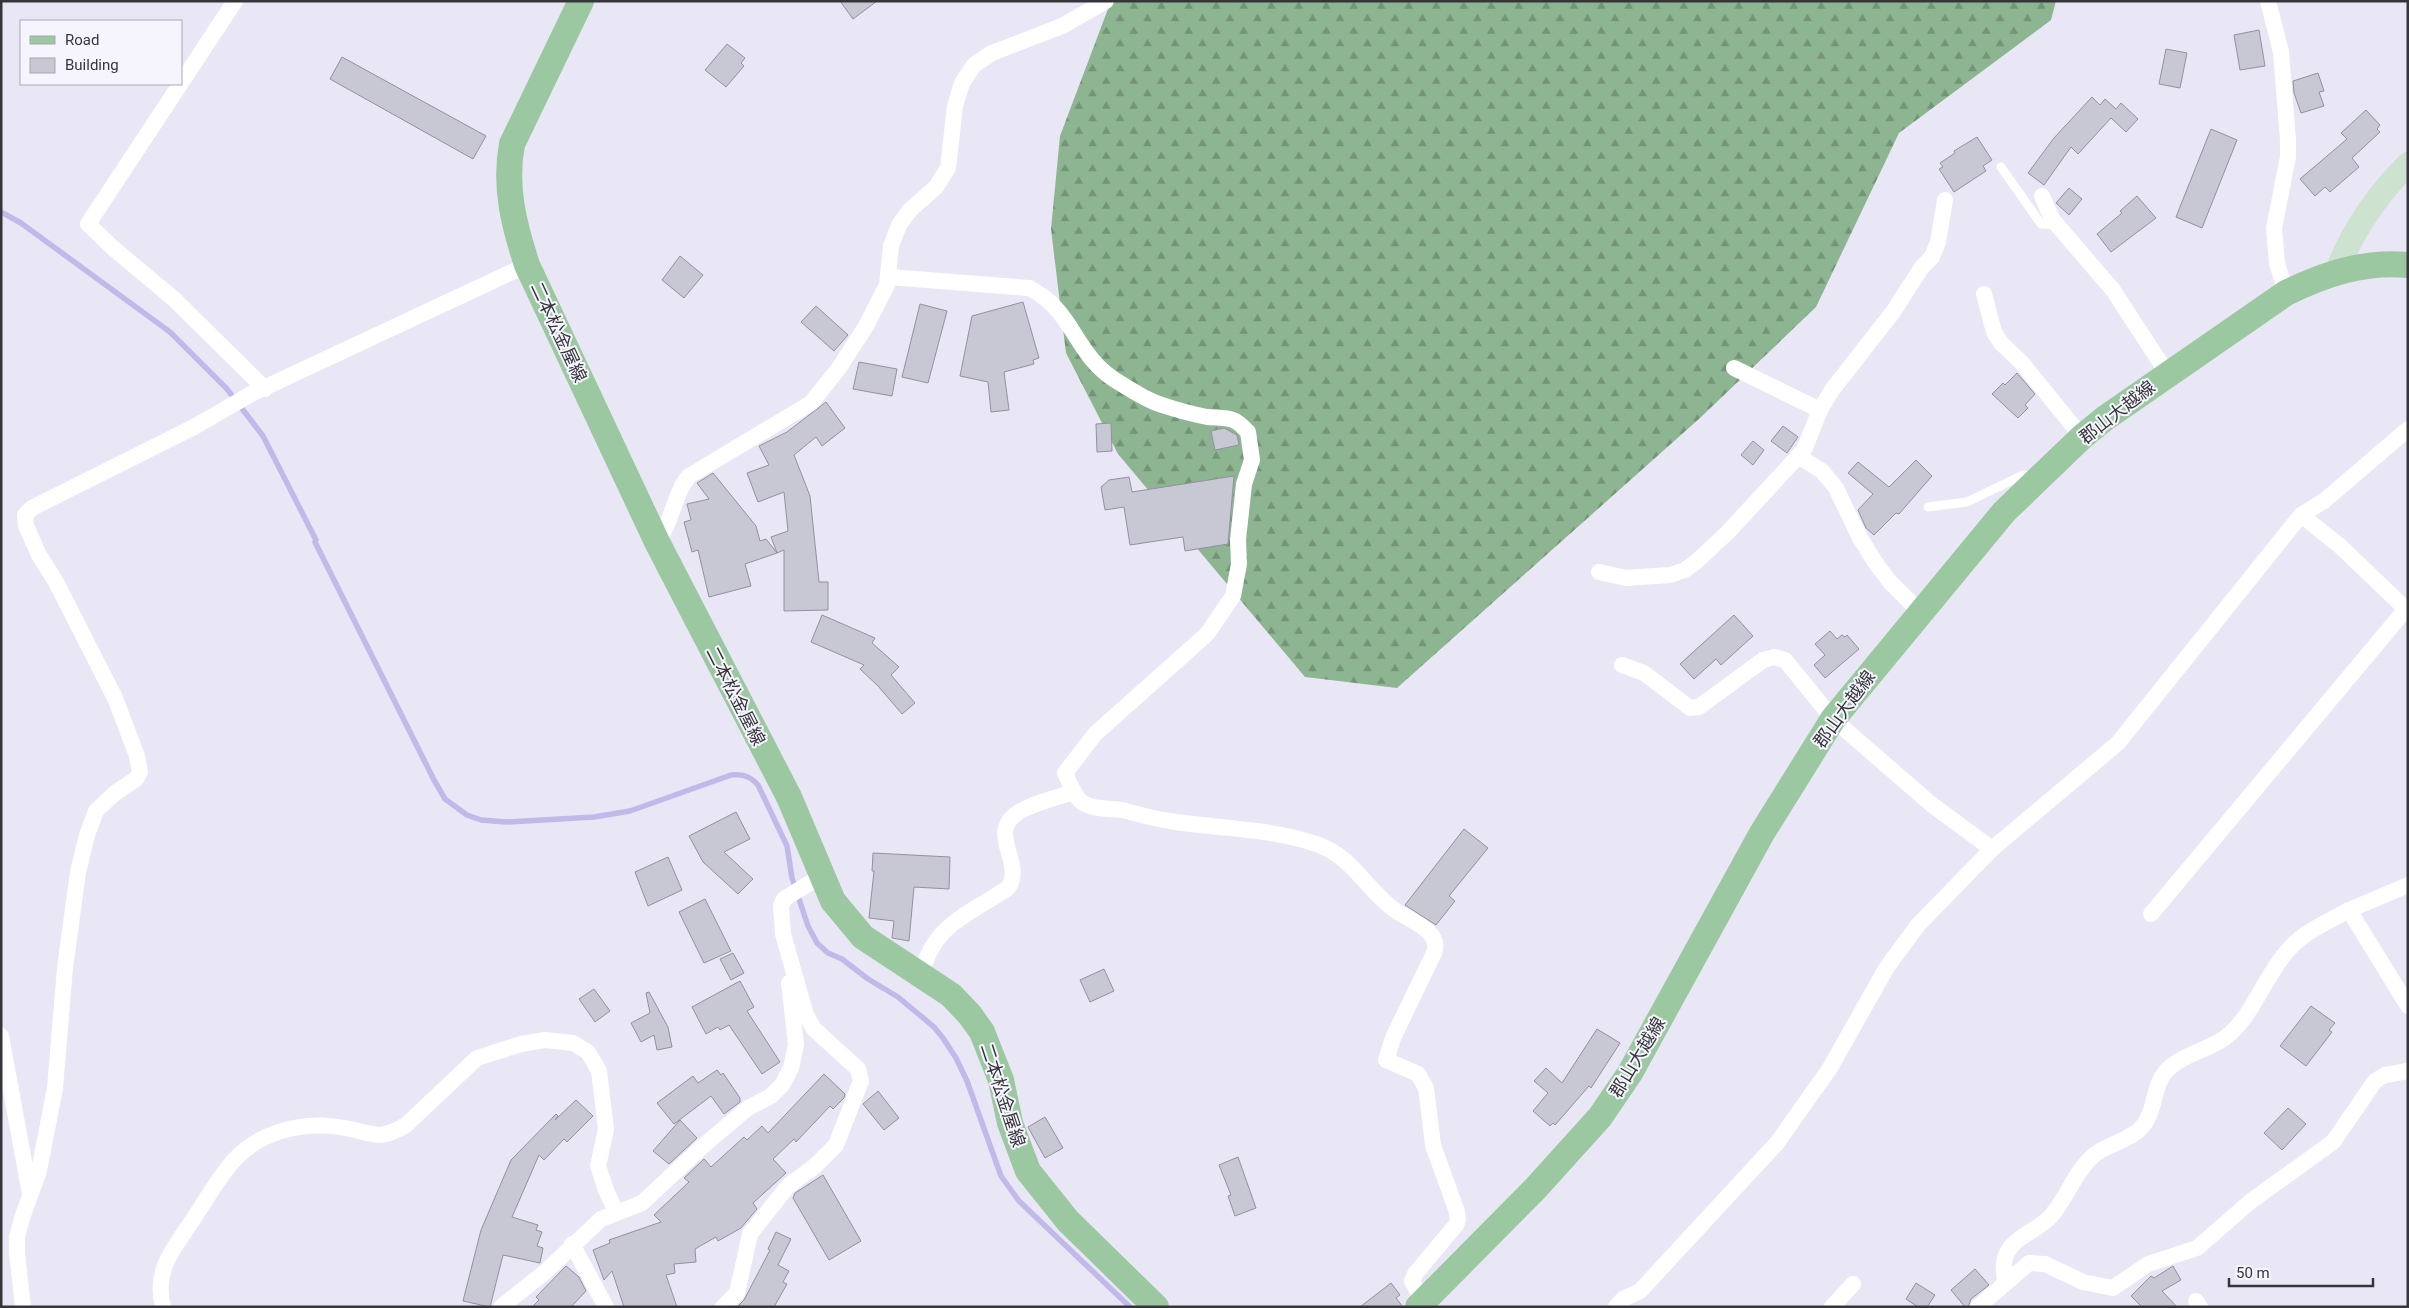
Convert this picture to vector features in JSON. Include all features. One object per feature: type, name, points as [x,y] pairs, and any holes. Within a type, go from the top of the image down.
[{"type":"main road","name":"二本松金屋線","points":[[581,1],[512,144],[508,170],[510,206],[515,229],[528,265],[657,542],[789,796],[833,902],[863,938],[951,995],[970,1015],[982,1032],[1001,1080],[1010,1123],[1028,1171],[1068,1221],[1156,1307]]},
{"type":"main road","points":[[2337,271],[2360,221],[2386,186],[2408,164]]},
{"type":"main road","name":"郡山大越線","points":[[1421,1304],[1534,1190],[1600,1118],[1630,1073],[1762,833],[1833,719],[2004,512],[2082,437],[2167,373],[2286,293],[2337,271],[2388,264],[2408,265]]},
{"type":"street","points":[[182,81],[235,1]]},
{"type":"street","points":[[657,542],[666,530],[678,493],[689,476],[811,403],[819,395],[866,326],[889,277],[891,246],[899,225],[910,210],[936,187],[948,168],[955,106],[962,83],[974,65],[992,52],[1062,26],[1106,1]]},
{"type":"street","points":[[2268,1],[2280,52],[2288,140],[2288,157],[2274,228],[2277,263],[2286,293]]},
{"type":"street","points":[[180,85],[88,224],[113,248],[174,298],[265,388]]},
{"type":"street","points":[[2042,196],[2046,208],[2057,225],[2113,290],[2167,373]]},
{"type":"street","points":[[1599,572],[1626,578],[1670,575],[1685,570],[1728,532],[1804,450],[1820,410],[1832,390],[1893,312],[1922,267],[1932,257],[1938,242],[1945,200]]},
{"type":"street","points":[[23,1307],[17,1253],[18,1237],[30,1194],[39,1171],[55,1088],[65,968],[78,872],[87,835],[96,811],[115,793],[136,779],[140,772],[137,756],[115,698],[56,582],[39,555],[26,526],[25,515],[32,508],[194,428],[253,393],[528,265]]},
{"type":"street","points":[[889,277],[1028,288],[1045,296],[1047,300],[1053,303],[1068,322],[1089,359],[1114,379],[1157,404],[1205,416],[1233,420],[1248,432],[1252,460],[1244,484],[1238,540],[1239,564],[1233,596],[1207,634],[1095,734],[1077,754],[1065,773],[1074,792],[1083,803],[1094,808],[1110,808],[1169,821],[1241,829],[1299,839],[1320,846],[1350,864],[1392,908],[1433,935],[1437,946],[1393,1038],[1386,1060],[1418,1074],[1426,1088],[1433,1145],[1457,1212],[1458,1220],[1456,1226],[1415,1274],[1412,1281],[1421,1304]]},
{"type":"street","points":[[1984,294],[1994,332],[2001,343],[2022,363],[2082,437]]},
{"type":"street","points":[[1734,368],[1820,410]]},
{"type":"street","points":[[1616,1307],[1623,1299],[1640,1291],[1777,1142],[1830,1068],[1887,967],[1918,925],[1992,848],[2118,743],[2301,515],[2324,501],[2408,429]]},
{"type":"street","points":[[1798,456],[1822,471],[1836,488],[1860,538],[1876,565],[1920,612]]},
{"type":"street","points":[[2150,914],[2407,610],[2340,546],[2301,515]]},
{"type":"street","points":[[1622,665],[1644,673],[1690,708],[1699,707],[1763,660],[1779,658],[1785,660],[1833,719],[1931,804],[1992,848]]},
{"type":"street","points":[[921,976],[926,956],[935,940],[959,918],[1008,888],[1013,881],[1012,864],[1005,844],[1005,828],[1008,822],[1016,814],[1074,792]]},
{"type":"street","points":[[723,1307],[737,1293],[750,1234],[788,1186],[821,1161],[836,1145],[861,1081],[858,1069],[814,1029],[806,1015],[783,934],[780,906],[788,895],[821,876]]},
{"type":"street","points":[[2006,1282],[2003,1267],[2006,1256],[2013,1244],[2050,1218],[2068,1195],[2082,1168],[2095,1154],[2136,1132],[2145,1124],[2157,1085],[2166,1071],[2180,1060],[2231,1034],[2289,949],[2306,933],[2349,910],[2408,884]]},
{"type":"street","points":[[2349,910],[2408,1006]]},
{"type":"street","points":[[501,1307],[545,1272],[572,1244],[601,1219],[642,1203],[710,1140],[748,1108],[771,1096],[782,1085],[791,1068],[796,1045],[788,979],[793,969]]},
{"type":"street","points":[[1,1036],[30,1194]]},
{"type":"street","points":[[163,1307],[159,1282],[172,1251],[226,1169],[251,1146],[270,1134],[302,1126],[345,1128],[373,1136],[395,1132],[415,1117],[464,1068],[477,1058],[521,1044],[545,1040],[573,1043],[588,1052],[596,1063],[606,1118],[606,1136],[598,1166],[616,1212]]},
{"type":"street","points":[[1978,1307],[2024,1265],[2038,1262],[2083,1282],[2112,1288],[2148,1264],[2197,1248],[2251,1200],[2333,1142],[2376,1081],[2386,1075],[2408,1071]]},
{"type":"street","points":[[572,1244],[606,1307]]},
{"type":"street","points":[[1832,1307],[1853,1284]]},
{"type":"lane","points":[[2001,168],[2041,224],[2057,225]]},
{"type":"lane","points":[[1928,508],[1967,502],[2022,475],[2039,478]]},
{"type":"green space","points":[[1111,1],[2056,1],[2051,20],[1899,133],[1816,307],[1700,418],[1397,688],[1305,677],[1118,454],[1066,353],[1051,229],[1060,136]]},
{"type":"building","points":[[840,1],[877,1],[853,19]]},
{"type":"building","points":[[2259,30],[2265,66],[2240,70],[2234,35]]},
{"type":"building","points":[[727,44],[745,58],[741,63],[744,66],[726,87],[705,70]]},
{"type":"building","points":[[2166,49],[2187,53],[2180,88],[2159,84]]},
{"type":"building","points":[[342,57],[486,136],[473,159],[330,79]]},
{"type":"building","points":[[2318,73],[2324,91],[2319,92],[2324,106],[2301,113],[2294,93],[2293,81]]},
{"type":"building","points":[[2092,97],[2100,105],[2105,99],[2116,109],[2121,103],[2138,119],[2126,132],[2111,118],[2078,154],[2071,147],[2044,185],[2028,173],[2054,138]]},
{"type":"building","points":[[2366,110],[2380,125],[2377,129],[2380,132],[2352,158],[2359,167],[2330,192],[2325,187],[2315,196],[2300,179],[2347,139],[2341,133]]},
{"type":"building","points":[[2211,129],[2237,140],[2202,228],[2176,217]]},
{"type":"building","points":[[1977,137],[1992,160],[1983,166],[1986,171],[1954,192],[1939,169],[1943,167],[1940,163],[1955,153],[1954,151]]},
{"type":"building","points":[[2069,188],[2082,199],[2069,215],[2056,203]]},
{"type":"building","points":[[2137,196],[2156,218],[2111,252],[2097,234],[2122,213],[2120,211]]},
{"type":"building","points":[[680,256],[703,275],[684,298],[662,280]]},
{"type":"building","points":[[1023,302],[1039,358],[1033,360],[1034,364],[1004,372],[1009,410],[991,412],[988,382],[960,376],[972,316]]},
{"type":"building","points":[[920,304],[947,311],[928,383],[902,377]]},
{"type":"building","points":[[816,306],[848,335],[834,351],[801,322]]},
{"type":"building","points":[[859,362],[897,369],[892,396],[853,389]]},
{"type":"building","points":[[2017,373],[2035,394],[2025,405],[2028,408],[2018,418],[1992,394]]},
{"type":"building","points":[[826,402],[845,428],[822,446],[816,437],[794,455],[810,496],[819,582],[828,582],[828,610],[784,611],[784,550],[777,553],[771,537],[788,531],[784,492],[758,502],[747,473],[769,465],[759,446],[787,432]]},
{"type":"building","points":[[1111,423],[1112,451],[1097,452],[1096,424]]},
{"type":"building","points":[[1783,426],[1798,437],[1787,453],[1771,441]]},
{"type":"building","points":[[1224,428],[1237,435],[1239,445],[1215,450],[1211,431]]},
{"type":"building","points":[[1753,441],[1764,450],[1753,465],[1741,455]]},
{"type":"building","points":[[1916,460],[1932,476],[1899,514],[1896,513],[1874,535],[1866,528],[1858,510],[1873,494],[1848,473],[1858,462],[1889,487]]},
{"type":"building","points":[[713,473],[756,526],[760,541],[766,539],[777,553],[745,564],[751,586],[709,597],[698,550],[692,552],[684,522],[691,520],[687,504],[709,499],[697,483]]},
{"type":"building","points":[[1234,476],[1228,544],[1185,551],[1183,537],[1130,545],[1124,507],[1105,510],[1101,487],[1109,480],[1129,477],[1132,492]]},
{"type":"building","points":[[822,615],[875,638],[872,643],[899,667],[891,675],[915,703],[902,714],[878,686],[860,669],[864,665],[811,642]]},
{"type":"building","points":[[1734,615],[1753,636],[1721,665],[1716,659],[1694,679],[1680,664]]},
{"type":"building","points":[[1830,631],[1837,639],[1842,635],[1845,637],[1847,635],[1859,649],[1825,678],[1814,665],[1825,655],[1815,644]]},
{"type":"building","points":[[736,812],[750,839],[724,852],[753,879],[738,894],[703,862],[689,836]]},
{"type":"building","points":[[1464,829],[1488,848],[1449,896],[1455,901],[1436,925],[1405,905]]},
{"type":"building","points":[[873,853],[950,857],[949,889],[914,887],[909,941],[892,938],[894,921],[869,918],[874,871],[872,871]]},
{"type":"building","points":[[668,857],[682,890],[648,906],[635,872]]},
{"type":"building","points":[[705,899],[731,951],[704,963],[679,912]]},
{"type":"building","points":[[733,953],[744,973],[731,980],[720,959]]},
{"type":"building","points":[[1104,969],[1114,991],[1090,1002],[1080,980]]},
{"type":"building","points":[[740,981],[754,1007],[747,1011],[780,1062],[762,1074],[729,1025],[720,1030],[718,1027],[706,1034],[692,1007]]},
{"type":"building","points":[[594,989],[610,1011],[595,1022],[579,999]]},
{"type":"building","points":[[649,992],[668,1027],[672,1047],[657,1050],[654,1035],[641,1042],[631,1023],[650,1013],[646,993]]},
{"type":"building","points":[[2311,1006],[2335,1023],[2329,1030],[2332,1032],[2306,1066],[2280,1046]]},
{"type":"building","points":[[1597,1029],[1620,1043],[1591,1088],[1589,1086],[1555,1125],[1553,1123],[1550,1126],[1533,1111],[1548,1093],[1534,1081],[1546,1068],[1562,1083]]},
{"type":"building","points":[[717,1070],[721,1075],[723,1073],[740,1098],[740,1102],[724,1114],[711,1096],[674,1124],[657,1103],[693,1076],[698,1083]]},
{"type":"building","points":[[824,1074],[845,1094],[844,1098],[833,1109],[830,1106],[796,1142],[794,1139],[773,1159],[786,1173],[753,1203],[757,1209],[741,1228],[718,1241],[716,1237],[695,1249],[696,1262],[674,1264],[675,1273],[666,1275],[677,1307],[624,1307],[612,1271],[604,1280],[593,1250],[610,1243],[609,1240],[661,1222],[654,1215],[689,1182],[684,1178],[704,1159],[711,1167],[744,1137],[747,1140],[762,1126],[768,1133]]},
{"type":"building","points":[[878,1091],[899,1118],[884,1130],[863,1104]]},
{"type":"building","points":[[576,1100],[593,1116],[567,1142],[564,1139],[544,1160],[539,1155],[512,1217],[538,1225],[536,1230],[542,1232],[537,1246],[543,1248],[540,1263],[503,1255],[490,1307],[463,1301],[481,1230],[511,1160],[556,1114],[558,1116],[555,1120]]},
{"type":"building","points":[[2288,1108],[2306,1124],[2282,1150],[2264,1133]]},
{"type":"building","points":[[1045,1117],[1063,1148],[1045,1158],[1028,1127]]},
{"type":"building","points":[[680,1120],[697,1138],[669,1164],[653,1151]]},
{"type":"building","points":[[1238,1157],[1256,1208],[1235,1216],[1228,1196],[1231,1195],[1219,1165]]},
{"type":"building","points":[[823,1175],[861,1241],[829,1260],[793,1198],[795,1193]]},
{"type":"building","points":[[776,1232],[791,1239],[778,1265],[789,1271],[783,1282],[787,1284],[774,1307],[737,1307],[744,1300],[770,1250],[768,1249]]},
{"type":"building","points":[[566,1266],[579,1277],[586,1291],[571,1307],[532,1307],[539,1300],[536,1297]]},
{"type":"building","points":[[2173,1266],[2181,1280],[2162,1291],[2177,1307],[2142,1307],[2131,1296],[2151,1276],[2154,1278]]},
{"type":"building","points":[[1975,1269],[1989,1285],[1971,1299],[1968,1307],[1965,1307],[1951,1290]]},
{"type":"building","points":[[1391,1283],[1400,1295],[1396,1298],[1403,1307],[1360,1307]]},
{"type":"building","points":[[1916,1283],[1935,1295],[1927,1307],[1918,1307],[1906,1299]]},
{"type":"waterway","points":[[1,212],[21,223],[170,332],[227,389],[263,436],[445,799],[467,815],[481,820],[506,822],[594,817],[630,811],[731,775],[746,776],[752,779],[758,785],[787,846],[792,878],[808,926],[817,943],[828,953],[842,959],[868,979],[898,997],[934,1027],[956,1058],[967,1081],[1001,1176],[1019,1201],[1130,1307]]}]
